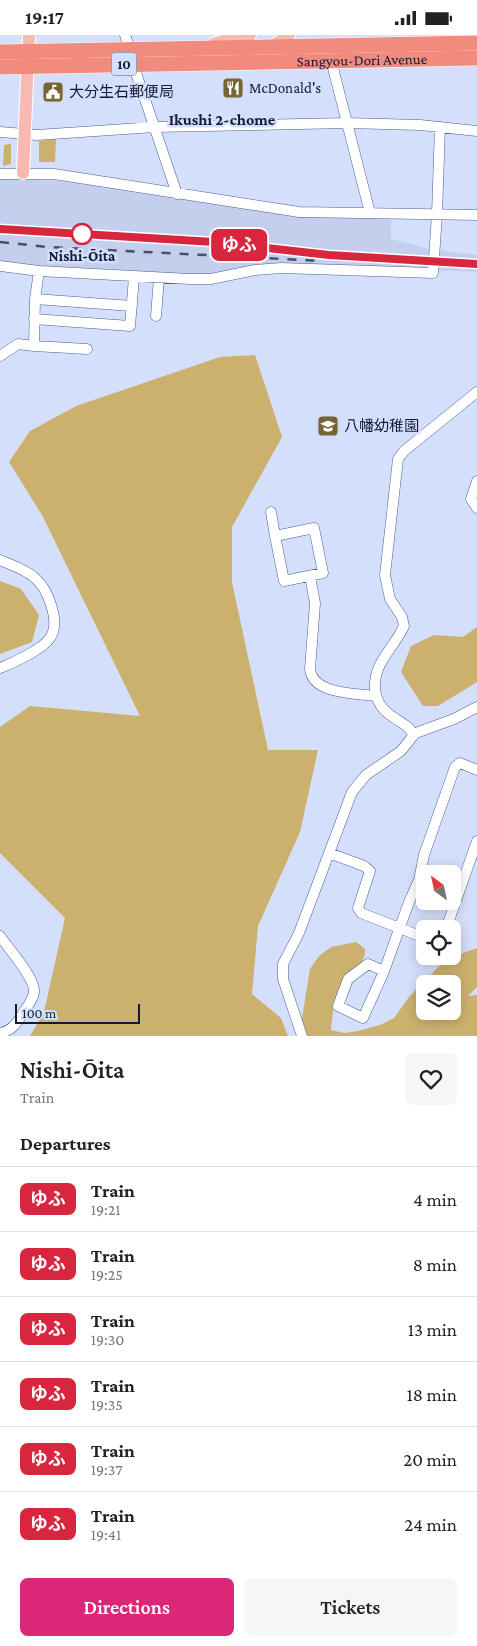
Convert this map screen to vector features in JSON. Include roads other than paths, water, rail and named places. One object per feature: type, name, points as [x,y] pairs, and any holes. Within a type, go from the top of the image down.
[{"type":"highway","name":"Sangyou-Dori Avenue","points":[[191,49],[477,43]]},
{"type":"highway","name":"10","points":[[129,49],[248,61]]},
{"type":"highway","name":"10","points":[[0,67],[29,59],[129,49],[191,49]]},
{"type":"highway","name":"10","points":[[0,52],[29,59]]},
{"type":"highway","name":"Sangyou-Dori Avenue","points":[[248,61],[477,58]]},
{"type":"main road","points":[[23,173],[29,35]]},
{"type":"main road","points":[[191,49],[250,35]]},
{"type":"main road","points":[[248,61],[289,35]]},
{"type":"street","points":[[129,49],[177,194]]},
{"type":"street","points":[[330,60],[370,213]]},
{"type":"street","points":[[0,132],[25,135],[154,127],[347,123],[440,127],[477,131]]},
{"type":"street","points":[[0,266],[40,271],[134,277],[211,279],[255,270],[281,268],[433,273],[438,214],[440,127]]},
{"type":"street","points":[[0,174],[56,175],[299,212],[477,215]]},
{"type":"street","points":[[34,346],[35,299],[40,271]]},
{"type":"street","points":[[34,319],[130,326],[134,277]]},
{"type":"street","points":[[156,316],[159,278]]},
{"type":"street","points":[[35,299],[132,306]]},
{"type":"street","points":[[0,356],[18,344],[87,349]]},
{"type":"street","points":[[413,734],[408,727],[382,709],[376,696],[377,671],[404,626],[402,617],[390,599],[385,575],[398,459],[404,451],[477,393]]},
{"type":"street","points":[[477,481],[471,499],[477,508]]},
{"type":"street","points":[[271,512],[275,536],[284,581],[323,573],[314,529],[275,536]]},
{"type":"street","points":[[0,560],[36,579],[47,599],[54,626],[53,632],[46,643],[0,668]]},
{"type":"street","points":[[310,576],[315,603],[310,669],[312,675],[319,685],[328,689],[376,696]]},
{"type":"street","points":[[413,734],[454,719],[477,707]]},
{"type":"street","points":[[302,1036],[283,979],[282,970],[329,853],[342,814],[355,787],[373,769],[401,751],[412,739],[413,734]]},
{"type":"street","points":[[384,971],[368,964],[358,970],[348,979],[338,1006],[363,1018],[384,971],[419,880],[424,855],[455,767],[460,763],[477,770]]},
{"type":"street","points":[[449,920],[477,841]]},
{"type":"street","points":[[329,853],[364,866],[370,871],[358,908],[361,913],[416,935]]},
{"type":"street","points":[[0,936],[30,977],[34,989],[32,997],[16,1023],[10,1029],[0,1033]]},
{"type":"railway","points":[[0,229],[213,242],[329,255],[477,264]]},
{"type":"railway","points":[[0,242],[48,247],[322,261]]},
{"type":"train","name":"ゆふ","points":[[0,229],[214,242],[329,255],[477,264]]},
{"type":"place","name":"McDonald's","points":[[233,88]]},
{"type":"place","name":"大分生石郵便局","points":[[53,92]]},
{"type":"place","name":"Nishi-Ōita","points":[[82,234]]},
{"type":"place","name":"八幡幼稚園","points":[[328,426]]},
{"type":"district","name":"Ikushi 2-chome","points":[[222,119]]}]
